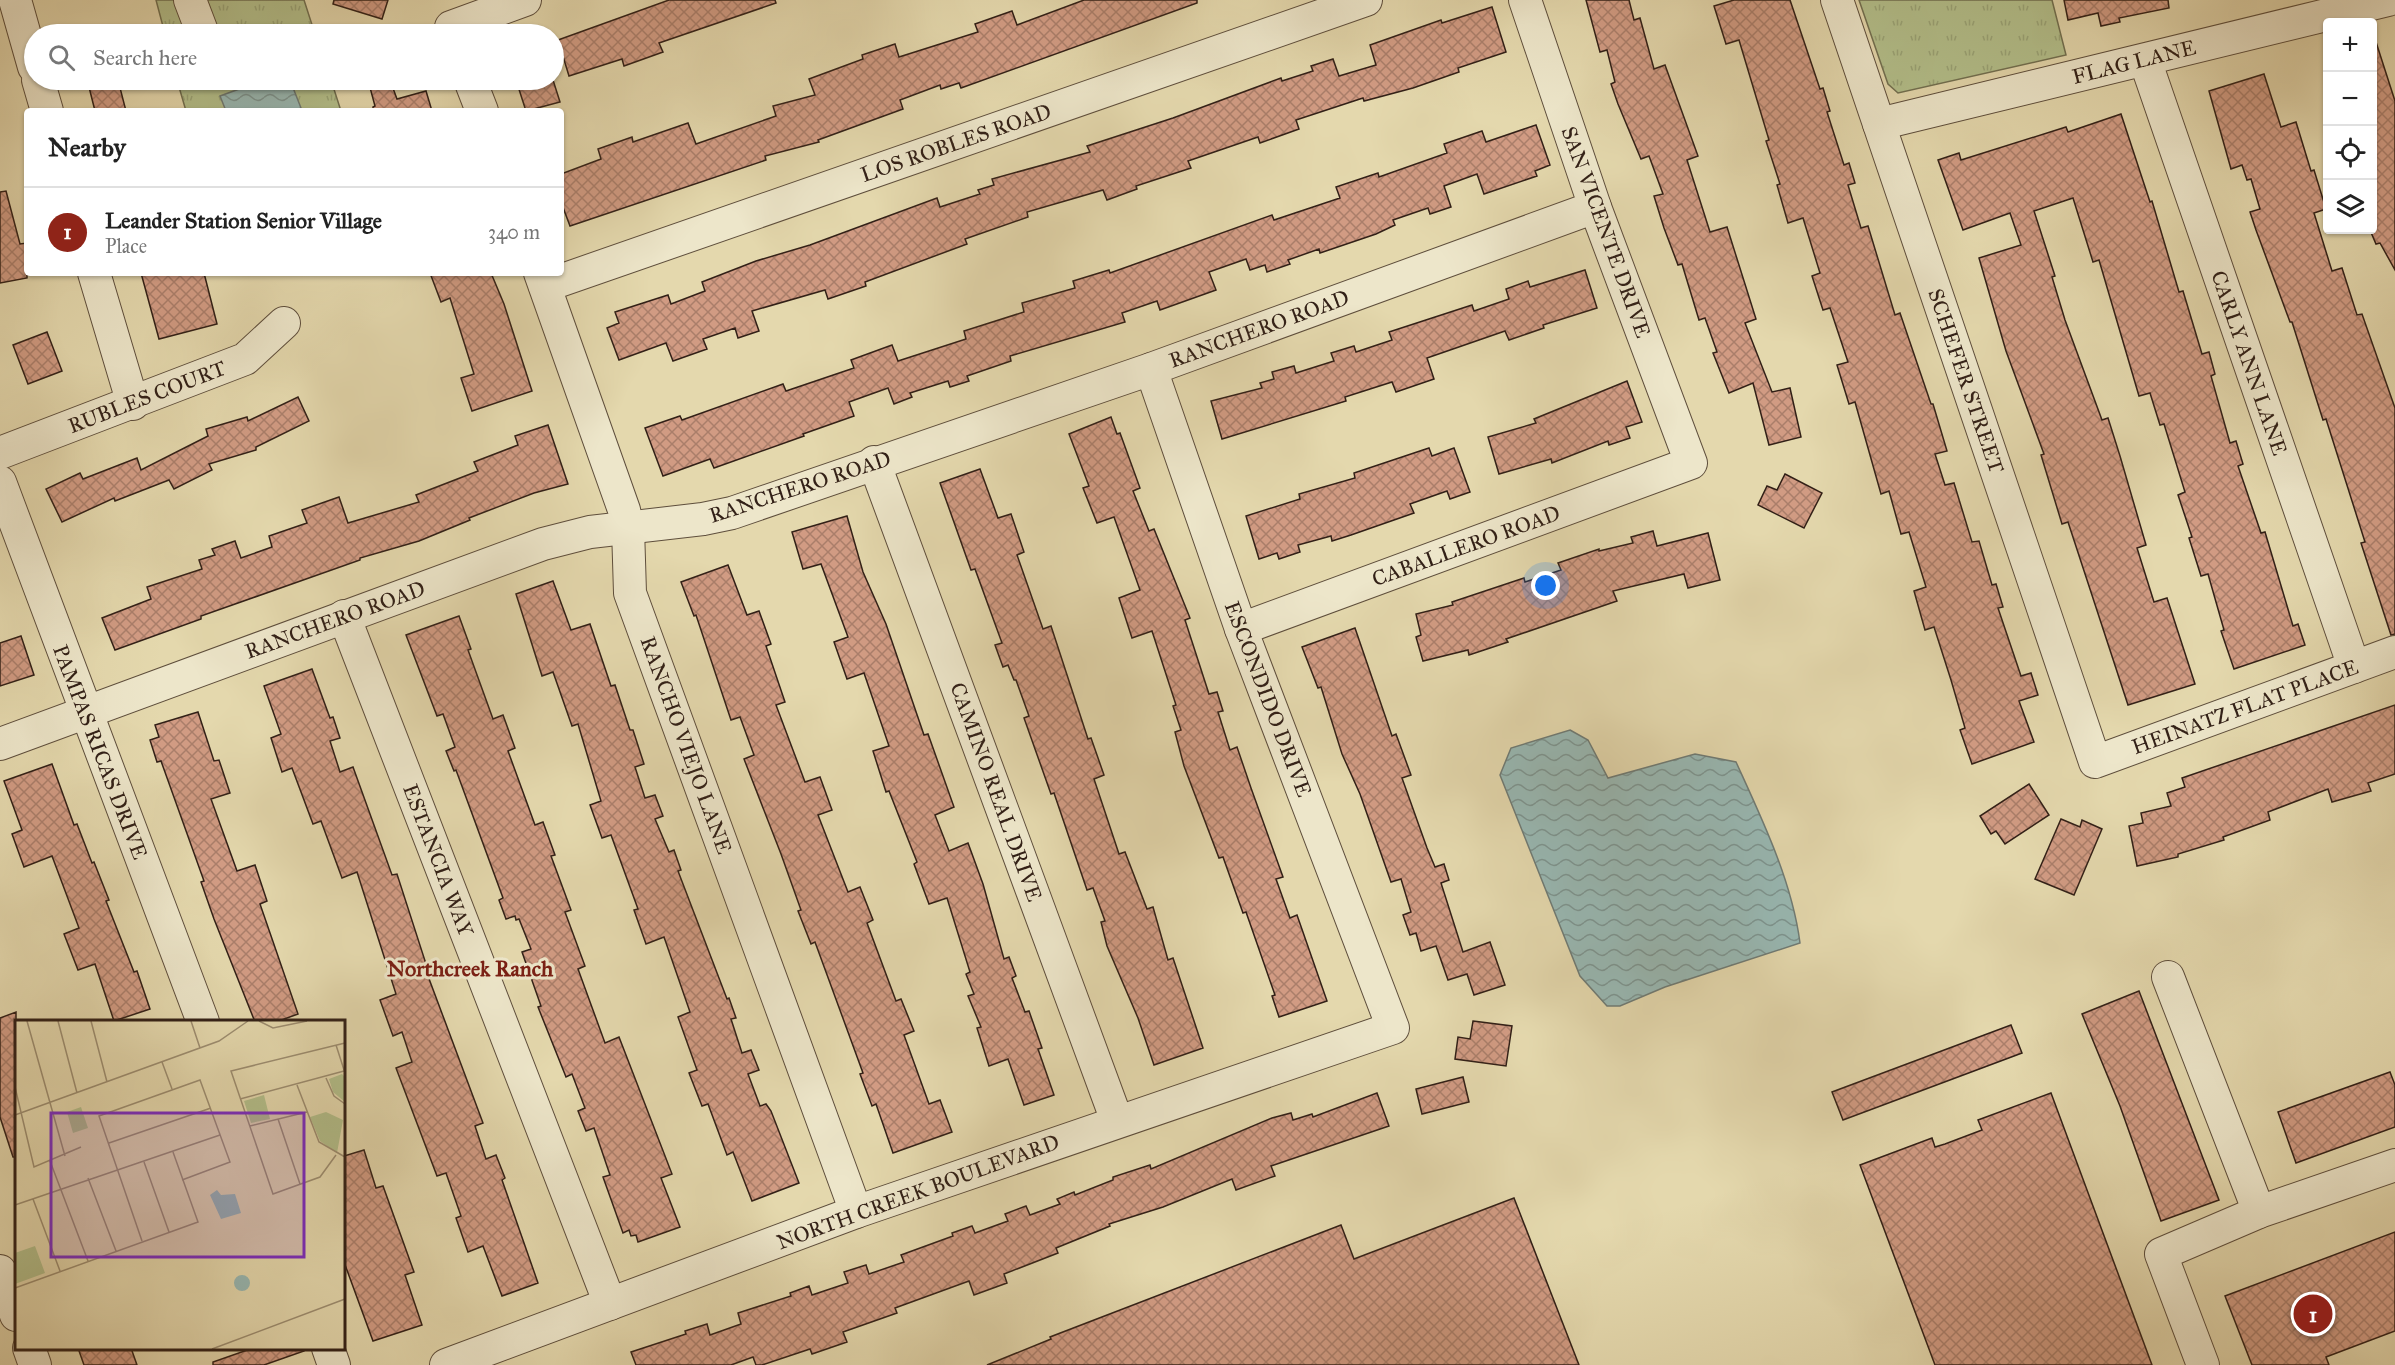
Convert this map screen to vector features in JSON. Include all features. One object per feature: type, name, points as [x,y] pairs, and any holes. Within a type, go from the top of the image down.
[{"type":"street","points":[[15,0],[24,32]]},
{"type":"street","points":[[190,0],[199,24]]},
{"type":"street","points":[[469,24],[525,0]]},
{"type":"street","name":"LOS ROBLES ROAD","points":[[564,272],[1366,0]]},
{"type":"street","name":"SAN VICENTE DRIVE","points":[[1525,0],[1595,207],[1691,463]]},
{"type":"street","name":"SCHEFER STREET","points":[[1837,0],[2095,762]]},
{"type":"street","name":"FLAG LANE","points":[[1879,124],[2388,0]]},
{"type":"street","name":"CARLY ANN LANE","points":[[2145,60],[2354,667]]},
{"type":"street","points":[[41,90],[46,108]]},
{"type":"street","points":[[474,90],[481,108]]},
{"type":"street","name":"RANCHERO ROAD","points":[[0,744],[84,711],[543,544],[590,532],[719,516],[1151,369],[1595,207]]},
{"type":"street","points":[[95,276],[133,404]]},
{"type":"street","name":"RANCHO VIEJO LANE","points":[[543,279],[628,528],[630,593],[856,1212]]},
{"type":"street","name":"RUBLES COURT","points":[[0,453],[133,404],[245,359],[284,323]]},
{"type":"street","name":"ESCONDIDO DRIVE","points":[[1151,369],[1241,629],[1393,1028]]},
{"type":"street","name":"CAMINO REAL DRIVE","points":[[874,462],[1117,1121]]},
{"type":"street","name":"CABALLERO ROAD","points":[[1241,629],[1691,463]]},
{"type":"street","name":"PAMPAS RICAS DRIVE","points":[[0,482],[84,711],[202,1020]]},
{"type":"street","name":"ESTANCIA WAY","points":[[344,616],[610,1304]]},
{"type":"street","name":"HEINATZ FLAT PLACE","points":[[2095,762],[2395,652]]},
{"type":"street","points":[[2168,977],[2259,1212]]},
{"type":"street","name":"NORTH CREEK BOULEVARD","points":[[446,1365],[856,1212],[1393,1028]]},
{"type":"street","points":[[2203,1365],[2161,1254],[2259,1212],[2395,1165]]},
{"type":"street","points":[[0,1271],[15,1312]]},
{"type":"street","points":[[30,1350],[35,1365]]},
{"type":"street","points":[[329,1350],[334,1365]]},
{"type":"green space","points":[[156,0],[304,0],[312,24],[162,24]]},
{"type":"green space","points":[[1859,0],[2052,0],[2066,55],[1898,93],[1888,84]]},
{"type":"green space","points":[[180,90],[334,90],[340,108],[185,108]]},
{"type":"water","points":[[236,90],[294,90],[301,108],[225,108],[220,96]]},
{"type":"water","points":[[1570,730],[1588,740],[1608,778],[1695,754],[1736,762],[1766,828],[1783,874],[1800,943],[1665,987],[1620,1006],[1607,1006],[1580,976],[1500,775],[1511,748]]},
{"type":"building","points":[[334,0],[388,0],[382,19],[333,4]]},
{"type":"building","points":[[669,0],[775,0],[776,3],[659,43],[663,52],[624,66],[622,59],[569,76],[564,60],[564,38]]},
{"type":"building","points":[[1084,0],[1197,0],[1197,3],[961,88],[959,83],[941,89],[940,85],[900,100],[903,109],[818,140],[819,142],[765,156],[766,160],[570,226],[564,210],[564,173],[601,159],[598,149],[632,137],[633,142],[688,123],[696,144],[776,116],[773,106],[815,95],[809,79],[863,59],[862,55],[895,44],[899,57],[978,32],[975,24],[1012,11],[1017,25]]},
{"type":"building","points":[[1586,0],[1629,0],[1634,20],[1640,18],[1654,69],[1665,65],[1698,156],[1687,160],[1710,232],[1727,227],[1756,319],[1745,323],[1772,392],[1790,388],[1801,437],[1769,445],[1753,383],[1729,393],[1713,353],[1717,352],[1705,318],[1699,320],[1682,264],[1678,265],[1664,228],[1654,196],[1663,194],[1649,156],[1641,159],[1618,104],[1611,84],[1615,82],[1607,50],[1600,52]]},
{"type":"building","points":[[1734,0],[1790,0],[1820,89],[1823,88],[1830,111],[1827,112],[1844,165],[1849,163],[1855,183],[1848,185],[1861,228],[1868,226],[1895,315],[1900,313],[1931,404],[1933,404],[1947,451],[1935,454],[1945,485],[1954,483],[1972,542],[1979,541],[1992,585],[1996,584],[2003,607],[1998,608],[2021,676],[2031,673],[2038,695],[2019,701],[2034,742],[1972,764],[1960,730],[1965,728],[1934,627],[1925,630],[1914,591],[1926,587],[1909,532],[1901,534],[1889,491],[1881,494],[1855,402],[1849,404],[1837,365],[1848,362],[1830,308],[1823,310],[1812,276],[1820,273],[1803,218],[1788,223],[1777,185],[1780,184],[1766,141],[1769,140],[1739,40],[1726,44],[1714,6]]},
{"type":"building","points":[[2064,0],[2168,0],[2169,8],[2119,18],[2120,22],[2101,26],[2098,13],[2068,20]]},
{"type":"building","points":[[1492,7],[1506,52],[1458,68],[1459,72],[1413,88],[1364,101],[1363,98],[1296,120],[1299,129],[1260,143],[1258,137],[1188,161],[1191,168],[1136,186],[1137,189],[1107,200],[1103,190],[1027,212],[1028,217],[965,239],[967,244],[865,282],[866,286],[828,299],[825,290],[752,311],[759,331],[738,338],[735,328],[703,339],[707,349],[673,361],[666,343],[619,360],[607,328],[619,323],[615,312],[668,295],[671,304],[705,291],[702,282],[756,261],[810,245],[937,198],[940,207],[980,194],[978,190],[994,185],[992,179],[1090,152],[1087,146],[1173,118],[1281,78],[1282,81],[1313,71],[1311,66],[1333,59],[1339,76],[1376,65],[1370,45],[1441,20],[1442,23]]},
{"type":"building","points":[[2377,45],[2395,101],[2395,270],[2380,243],[2376,244],[2372,234],[2377,234]]},
{"type":"building","points":[[2264,74],[2281,127],[2296,122],[2311,171],[2314,170],[2323,199],[2323,210],[2314,213],[2332,271],[2342,268],[2357,315],[2362,314],[2395,408],[2395,634],[2391,635],[2361,543],[2365,542],[2326,419],[2323,420],[2292,322],[2290,322],[2250,212],[2260,209],[2251,179],[2247,180],[2242,165],[2231,169],[2209,91]]},
{"type":"building","points":[[90,90],[121,90],[125,108],[94,108]]},
{"type":"building","points":[[371,90],[394,90],[397,99],[426,91],[431,108],[373,108],[375,106]]},
{"type":"building","points":[[519,90],[556,90],[560,102],[537,108],[525,108]]},
{"type":"building","points":[[2121,114],[2150,202],[2152,201],[2179,292],[2183,291],[2202,354],[2209,352],[2215,374],[2211,376],[2230,443],[2236,441],[2243,464],[2238,466],[2261,533],[2265,532],[2293,626],[2298,624],[2305,645],[2234,669],[2221,631],[2224,630],[2208,574],[2201,576],[2189,538],[2192,537],[2178,495],[2185,492],[2164,424],[2160,425],[2150,393],[2139,396],[2099,260],[2093,262],[2073,198],[2034,211],[2055,276],[2052,277],[2065,320],[2102,420],[2108,418],[2120,456],[2146,545],[2137,548],[2154,602],[2167,598],[2195,684],[2128,705],[2068,522],[2062,524],[2041,455],[2044,454],[2006,351],[1979,258],[2021,245],[2010,213],[1963,230],[1938,160],[1959,153],[1961,160],[2066,127],[2068,132]]},
{"type":"building","points":[[1536,125],[1550,165],[1535,171],[1537,176],[1484,194],[1477,174],[1444,186],[1451,207],[1430,214],[1428,208],[1393,220],[1395,225],[1376,234],[1320,253],[1319,249],[1288,260],[1290,264],[1267,272],[1265,265],[1250,270],[1246,259],[1209,272],[1216,290],[1160,310],[1157,301],[1122,313],[1125,322],[1010,356],[1011,361],[967,376],[969,381],[950,387],[948,381],[910,393],[912,397],[894,404],[888,388],[849,402],[854,416],[714,468],[710,459],[663,476],[645,428],[680,416],[682,420],[783,384],[786,391],[854,368],[851,360],[892,345],[898,361],[966,339],[964,331],[1024,312],[1022,303],[1075,288],[1073,281],[1109,270],[1110,273],[1272,215],[1274,220],[1340,198],[1336,187],[1378,173],[1379,177],[1447,153],[1444,144],[1482,131],[1486,142]]},
{"type":"building","points":[[6,191],[20,244],[24,243],[24,276],[27,278],[0,283],[0,192]]},
{"type":"building","points":[[1585,270],[1597,308],[1543,325],[1544,328],[1509,340],[1505,331],[1427,358],[1434,379],[1396,392],[1392,382],[1345,397],[1346,401],[1222,439],[1211,401],[1262,388],[1260,383],[1274,379],[1272,372],[1294,366],[1296,373],[1334,361],[1331,353],[1354,346],[1356,352],[1392,340],[1389,332],[1472,305],[1474,311],[1509,299],[1506,289],[1528,281],[1530,287]]},
{"type":"building","points":[[142,276],[205,276],[217,324],[159,339]]},
{"type":"building","points":[[431,276],[492,276],[504,304],[532,391],[472,411],[461,378],[474,374],[450,298],[441,302]]},
{"type":"building","points":[[47,332],[62,371],[28,384],[13,345]]},
{"type":"building","points":[[1627,381],[1642,422],[1626,427],[1630,438],[1609,445],[1608,441],[1552,463],[1551,459],[1499,474],[1488,437],[1536,423],[1534,419]]},
{"type":"building","points":[[298,397],[309,421],[256,447],[256,450],[209,464],[212,470],[174,489],[169,480],[115,501],[114,498],[62,522],[46,489],[80,473],[83,479],[137,458],[141,470],[208,436],[206,429],[247,417],[248,421]]},
{"type":"building","points":[[1111,417],[1117,434],[1120,433],[1140,488],[1133,491],[1149,531],[1154,529],[1190,618],[1185,620],[1209,694],[1217,692],[1223,711],[1218,712],[1230,750],[1237,747],[1283,877],[1276,879],[1290,918],[1297,915],[1327,1001],[1279,1017],[1272,996],[1275,995],[1246,912],[1243,913],[1223,857],[1219,858],[1184,766],[1175,732],[1181,730],[1173,706],[1176,705],[1152,631],[1132,638],[1119,598],[1140,590],[1114,517],[1097,523],[1083,488],[1089,486],[1069,434]]},
{"type":"building","points":[[548,425],[568,484],[534,493],[469,518],[470,520],[419,541],[360,558],[360,560],[201,616],[201,619],[115,650],[102,618],[151,599],[147,587],[202,569],[199,560],[215,555],[212,549],[235,541],[241,558],[272,547],[269,536],[307,523],[302,510],[339,497],[348,523],[419,502],[416,495],[478,471],[474,462],[518,445],[515,436]]},
{"type":"building","points":[[1429,448],[1432,456],[1454,448],[1470,492],[1450,499],[1447,491],[1410,504],[1414,513],[1332,541],[1331,536],[1298,545],[1300,552],[1279,559],[1277,553],[1259,559],[1246,516],[1300,499],[1299,494],[1355,478],[1354,473]]},
{"type":"building","points":[[980,469],[998,518],[1011,514],[1024,552],[1017,555],[1043,629],[1051,626],[1088,739],[1091,738],[1104,775],[1094,779],[1119,854],[1125,852],[1147,909],[1153,907],[1168,960],[1173,958],[1203,1048],[1154,1065],[1138,1018],[1107,946],[1101,922],[1105,921],[1093,888],[1087,890],[1054,793],[1051,794],[1024,718],[1029,716],[1016,680],[1008,665],[1003,667],[995,645],[1002,643],[975,569],[971,570],[940,483]]},
{"type":"building","points":[[1785,474],[1822,493],[1804,528],[1758,505],[1767,486],[1777,490]]},
{"type":"building","points":[[847,516],[863,572],[886,624],[924,735],[928,734],[954,807],[935,815],[949,851],[968,843],[983,884],[1004,959],[1009,957],[1016,976],[1012,978],[1025,1012],[1029,1011],[1042,1048],[1038,1049],[1054,1095],[1024,1105],[1008,1059],[989,1066],[977,1028],[981,1027],[968,996],[974,994],[966,974],[970,972],[947,898],[929,904],[914,864],[917,862],[889,791],[886,792],[873,751],[889,746],[864,673],[847,679],[834,642],[848,637],[821,564],[803,569],[792,532]]},
{"type":"building","points":[[1653,531],[1657,546],[1708,533],[1720,580],[1688,588],[1684,574],[1613,591],[1617,601],[1506,639],[1508,642],[1469,655],[1468,650],[1423,661],[1416,637],[1421,635],[1416,614],[1453,605],[1452,602],[1524,578],[1525,582],[1561,570],[1558,563],[1599,549],[1599,551],[1633,543],[1631,537]]},
{"type":"building","points":[[728,565],[747,615],[759,611],[771,644],[766,646],[785,702],[776,705],[805,782],[820,777],[832,810],[818,815],[848,892],[860,887],[873,920],[867,923],[896,1001],[901,999],[914,1031],[904,1035],[929,1104],[940,1100],[952,1132],[893,1153],[876,1104],[872,1106],[860,1074],[863,1073],[815,942],[811,944],[798,911],[801,910],[744,759],[754,755],[740,717],[731,720],[696,615],[694,616],[681,582]]},
{"type":"building","points":[[553,581],[571,630],[590,624],[611,686],[615,685],[644,764],[635,767],[645,798],[655,795],[663,816],[655,819],[669,852],[674,850],[681,870],[678,871],[736,1018],[731,1019],[742,1053],[751,1050],[759,1070],[748,1074],[760,1106],[766,1104],[771,1111],[799,1183],[752,1201],[733,1152],[727,1155],[708,1104],[702,1106],[689,1073],[697,1070],[678,1017],[690,1012],[664,937],[646,944],[634,910],[638,909],[611,835],[602,838],[590,805],[601,801],[578,724],[572,726],[553,672],[542,676],[516,594]]},
{"type":"building","points":[[459,616],[471,649],[468,650],[493,719],[503,715],[515,748],[508,751],[535,825],[543,822],[555,855],[551,856],[571,910],[565,912],[585,966],[578,969],[605,1043],[619,1037],[672,1174],[661,1178],[680,1227],[638,1242],[636,1235],[631,1236],[629,1230],[623,1233],[603,1177],[610,1175],[594,1128],[586,1131],[578,1111],[585,1108],[572,1074],[566,1077],[538,1007],[541,1006],[522,952],[531,949],[519,919],[516,920],[515,916],[506,919],[499,900],[503,898],[456,770],[454,771],[446,751],[455,747],[443,714],[437,716],[406,635]]},
{"type":"building","points":[[1355,628],[1392,736],[1396,734],[1411,775],[1402,778],[1427,848],[1435,867],[1444,864],[1449,880],[1441,883],[1463,952],[1490,942],[1505,985],[1474,995],[1467,974],[1448,980],[1436,946],[1421,951],[1416,933],[1410,935],[1403,915],[1411,912],[1401,879],[1391,882],[1360,794],[1342,754],[1321,687],[1318,688],[1302,647]]},
{"type":"building","points":[[21,636],[34,675],[0,686],[0,643]]},
{"type":"building","points":[[312,669],[340,738],[330,741],[340,772],[353,767],[392,875],[397,874],[427,967],[425,968],[483,1123],[475,1126],[486,1159],[496,1155],[505,1178],[502,1180],[538,1283],[502,1296],[483,1246],[468,1252],[456,1218],[461,1216],[446,1173],[437,1176],[396,1068],[412,1062],[402,1032],[393,1036],[380,1000],[396,994],[357,872],[342,878],[321,821],[313,824],[292,768],[282,772],[271,738],[281,734],[264,686]]},
{"type":"building","points":[[2395,705],[2395,774],[2368,783],[2371,791],[2332,802],[2328,789],[2268,812],[2270,820],[2223,837],[2224,840],[2178,854],[2178,857],[2137,866],[2129,826],[2143,823],[2141,813],[2171,806],[2167,793],[2185,787],[2182,778]]},
{"type":"building","points":[[198,712],[214,761],[219,760],[230,793],[211,799],[237,871],[255,865],[267,901],[260,904],[298,1014],[282,1020],[254,1020],[214,919],[201,882],[204,881],[161,761],[157,762],[150,740],[159,737],[155,725]]},
{"type":"building","points":[[52,764],[74,825],[77,824],[92,863],[94,862],[109,900],[106,901],[134,972],[137,971],[150,1009],[114,1020],[95,964],[78,970],[64,934],[79,928],[52,856],[24,867],[12,834],[22,830],[4,781]]},
{"type":"building","points":[[2029,784],[2049,815],[2005,844],[1996,831],[1991,834],[1980,816]]},
{"type":"building","points":[[2061,819],[2080,827],[2082,820],[2102,829],[2074,895],[2035,879]]},
{"type":"building","points":[[2139,991],[2219,1200],[2161,1221],[2120,1106],[2082,1014]]},
{"type":"building","points":[[16,1012],[15,1157],[13,1157],[0,1117],[0,1018]]},
{"type":"building","points":[[1473,1021],[1512,1026],[1506,1066],[1455,1059],[1458,1037],[1470,1039]]},
{"type":"building","points":[[2011,1025],[2022,1053],[1843,1120],[1832,1092]]},
{"type":"building","points":[[2390,1072],[2395,1085],[2395,1127],[2296,1163],[2278,1112]]},
{"type":"building","points":[[1463,1077],[1469,1102],[1422,1114],[1416,1089]]},
{"type":"building","points":[[1377,1093],[1389,1126],[1271,1166],[1275,1176],[1236,1190],[1232,1179],[1163,1207],[1109,1224],[1110,1226],[1056,1248],[1058,1253],[1004,1274],[1007,1283],[974,1295],[969,1281],[895,1308],[897,1313],[843,1332],[847,1342],[812,1354],[810,1349],[762,1365],[756,1365],[753,1357],[731,1365],[636,1365],[631,1352],[686,1334],[685,1331],[707,1324],[710,1335],[741,1324],[738,1313],[791,1296],[790,1293],[809,1286],[812,1295],[848,1283],[844,1272],[866,1265],[869,1274],[904,1262],[901,1255],[953,1236],[952,1233],[972,1226],[975,1233],[1008,1221],[1005,1214],[1026,1206],[1030,1215],[1060,1204],[1057,1199],[1074,1192],[1075,1195],[1113,1180],[1113,1177],[1150,1165],[1151,1169],[1272,1118],[1291,1113],[1293,1120],[1312,1114],[1313,1117]]},
{"type":"building","points":[[2051,1093],[2152,1365],[1935,1365],[1860,1165],[1932,1138],[1935,1147],[1945,1144],[1982,1130],[1978,1120]]},
{"type":"building","points":[[364,1150],[376,1188],[383,1186],[414,1272],[405,1275],[422,1325],[373,1341],[345,1265],[345,1156]]},
{"type":"building","points":[[1514,1198],[1579,1365],[987,1365],[1051,1339],[1050,1337],[1341,1225],[1354,1259]]},
{"type":"building","points":[[2395,1232],[2395,1331],[2326,1357],[2329,1365],[2252,1365],[2225,1296]]},
{"type":"building","points":[[79,1350],[132,1350],[137,1365],[84,1365]]},
{"type":"building","points":[[247,1350],[304,1350],[264,1365],[213,1365],[213,1362]]},
{"type":"place","name":"Leander Station Senior Village","points":[[2313,1314]]},
{"type":"district","name":"Northcreek Ranch","points":[[470,968]]}]
